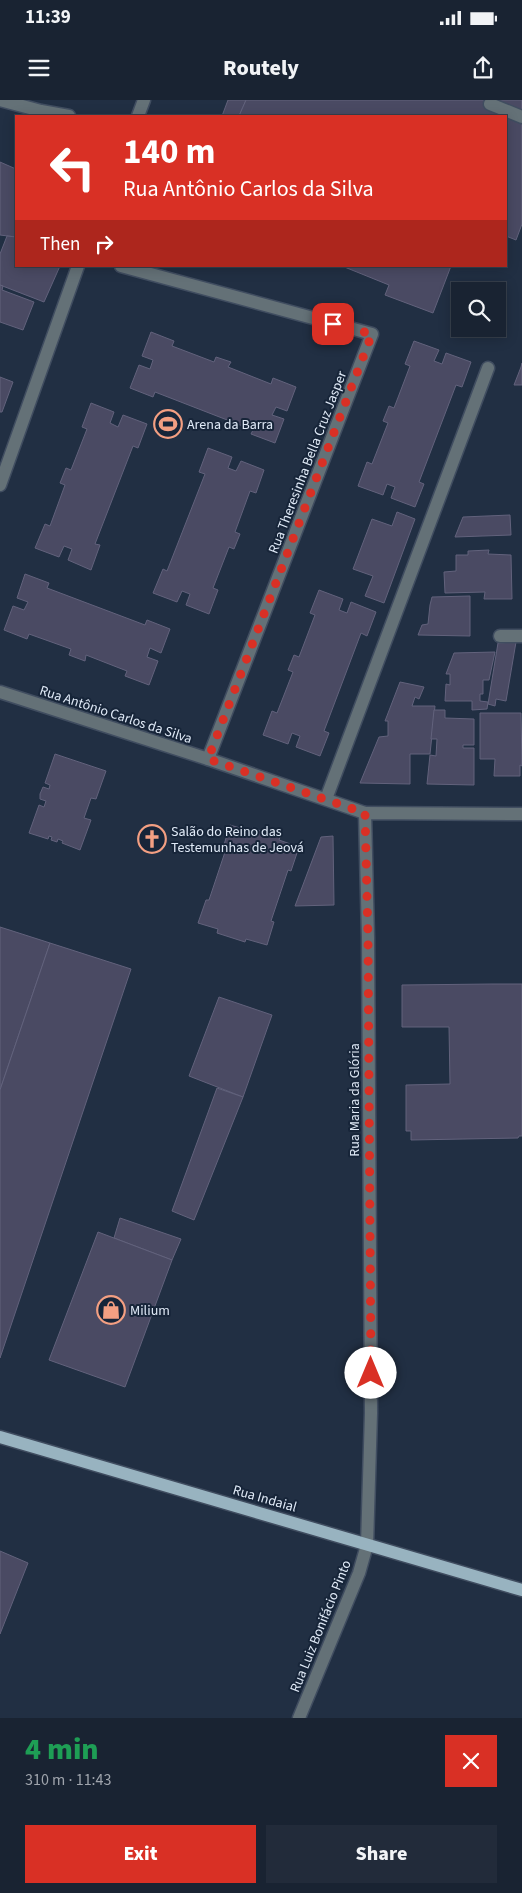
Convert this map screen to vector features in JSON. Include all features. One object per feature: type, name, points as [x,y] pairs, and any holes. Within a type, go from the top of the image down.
[{"type":"main road","name":"Rua Indaial","points":[[0,1437],[522,1590]]},
{"type":"street","points":[[0,100],[63,115]]},
{"type":"street","points":[[138,115],[144,100]]},
{"type":"street","points":[[490,104],[522,117]]},
{"type":"street","points":[[0,485],[78,267]]},
{"type":"street","name":"Rua Theresinha Bella Cruz Jasper","points":[[125,267],[372,334],[208,759]]},
{"type":"street","points":[[326,800],[488,368]]},
{"type":"street","points":[[500,636],[522,636]]},
{"type":"street","name":"Rua Antônio Carlos da Silva","points":[[0,692],[208,759],[365,813]]},
{"type":"street","points":[[365,813],[522,814]]},
{"type":"street","name":"Rua Maria da Glória","points":[[365,813],[368,938],[371,1403],[368,1545]]},
{"type":"street","name":"Rua Luiz Bonifácio Pinto","points":[[299,1718],[359,1573],[368,1545]]},
{"type":"building","points":[[228,100],[246,100],[239,115],[222,115]]},
{"type":"building","points":[[246,100],[522,100],[522,224],[516,240],[507,236],[507,115],[239,115]]},
{"type":"building","points":[[0,162],[15,169],[15,237],[0,235]]},
{"type":"building","points":[[7,236],[15,237],[15,267],[60,267],[44,302],[0,285],[0,254]]},
{"type":"building","points":[[344,267],[451,267],[433,313],[385,295],[389,285]]},
{"type":"building","points":[[0,285],[3,286],[2,290],[34,302],[23,330],[0,322]]},
{"type":"building","points":[[151,332],[174,341],[172,346],[214,362],[216,357],[231,362],[228,367],[271,384],[273,378],[296,387],[287,411],[276,407],[272,415],[284,419],[275,443],[251,434],[253,430],[155,392],[153,397],[130,388],[139,365],[150,369],[153,360],[142,356]]},
{"type":"building","points":[[414,341],[439,350],[434,361],[442,364],[446,353],[471,362],[462,387],[456,385],[419,482],[424,484],[415,507],[391,498],[395,487],[387,484],[383,495],[358,486],[367,462],[372,464],[388,423],[383,421],[389,406],[394,408],[410,366],[405,364]]},
{"type":"building","points":[[522,363],[522,385],[514,385],[521,367]]},
{"type":"building","points":[[0,377],[13,382],[2,412],[0,412]]},
{"type":"building","points":[[91,403],[114,412],[110,423],[118,427],[123,415],[147,424],[138,448],[133,446],[95,544],[100,545],[91,570],[68,560],[72,549],[64,546],[59,557],[35,548],[45,524],[50,526],[65,485],[60,483],[66,468],[71,470],[87,429],[82,427]]},
{"type":"building","points":[[208,448],[232,457],[228,468],[236,471],[241,461],[264,470],[256,493],[250,491],[235,532],[240,534],[234,549],[229,547],[213,588],[218,590],[209,614],[186,605],[190,594],[182,591],[177,602],[153,593],[163,569],[167,571],[205,474],[199,472]]},
{"type":"building","points":[[397,512],[415,519],[384,603],[365,596],[373,576],[353,569],[372,519],[392,526]]},
{"type":"building","points":[[510,515],[511,535],[455,537],[463,517]]},
{"type":"building","points":[[489,550],[488,554],[511,555],[512,599],[484,599],[485,592],[445,593],[444,572],[456,571],[456,555],[468,555],[468,551]]},
{"type":"building","points":[[25,574],[49,583],[47,588],[145,625],[147,620],[170,629],[161,653],[150,648],[147,657],[158,661],[149,685],[125,676],[127,671],[86,655],[85,661],[69,655],[71,649],[29,634],[27,639],[4,630],[13,606],[24,610],[28,602],[17,598]]},
{"type":"building","points":[[319,590],[343,599],[339,610],[347,613],[351,602],[376,612],[367,636],[361,633],[324,731],[329,733],[320,756],[296,747],[300,736],[292,733],[288,744],[263,735],[272,711],[277,713],[293,672],[288,670],[294,655],[299,657],[315,615],[310,613]]},
{"type":"building","points":[[470,596],[470,636],[418,635],[422,625],[428,624],[432,597]]},
{"type":"building","points":[[516,642],[506,701],[496,699],[495,706],[488,704],[498,643]]},
{"type":"building","points":[[495,652],[489,680],[483,680],[483,694],[480,694],[480,701],[488,702],[487,709],[472,710],[472,701],[445,701],[446,684],[450,685],[450,674],[446,674],[454,653]]},
{"type":"building","points":[[400,682],[424,687],[419,699],[415,697],[412,706],[435,706],[430,754],[410,754],[410,784],[360,783],[379,737],[388,736],[388,721],[385,721]]},
{"type":"building","points":[[434,710],[445,710],[445,718],[474,719],[474,745],[463,745],[463,748],[474,748],[474,785],[427,784],[430,755],[436,756],[437,739],[431,739]]},
{"type":"building","points":[[480,713],[521,713],[522,766],[520,765],[520,776],[494,776],[495,759],[480,759]]},
{"type":"building","points":[[55,754],[106,771],[96,799],[91,798],[84,818],[91,820],[80,850],[62,843],[63,841],[58,839],[57,842],[51,840],[52,837],[49,836],[48,839],[29,833],[39,805],[44,807],[46,801],[40,799],[40,794],[43,787],[49,789],[50,785],[45,783]]},
{"type":"building","points":[[230,825],[250,831],[252,828],[280,837],[279,840],[299,847],[291,871],[288,870],[271,921],[274,922],[267,945],[246,939],[245,942],[217,933],[218,929],[198,923],[206,900],[209,900],[226,849],[223,848]]},
{"type":"building","points":[[333,836],[334,905],[295,906],[321,837]]},
{"type":"building","points":[[0,927],[50,943],[0,1090]]},
{"type":"building","points":[[50,943],[131,969],[0,1358],[0,1090]]},
{"type":"building","points":[[522,984],[522,1136],[518,1138],[411,1140],[411,1131],[406,1131],[406,1085],[450,1084],[449,1027],[402,1027],[402,985]]},
{"type":"building","points":[[219,997],[272,1015],[243,1097],[189,1076]]},
{"type":"building","points":[[217,1088],[243,1097],[194,1220],[172,1211]]},
{"type":"building","points":[[120,1218],[181,1239],[172,1260],[114,1238]]},
{"type":"building","name":"Milium","points":[[98,1232],[172,1260],[125,1387],[49,1360]]},
{"type":"building","points":[[0,1551],[28,1563],[0,1634]]},
{"type":"place","name":"Arena da Barra","points":[[168,424]]},
{"type":"place","name":"Salão do Reino das Testemunhas de Jeová","points":[[152,839]]},
{"type":"place","name":"Milium","points":[[111,1310]]},
{"type":"route","points":[[333,324],[372,334],[208,759],[365,813],[368,938],[371,1373]]}]
